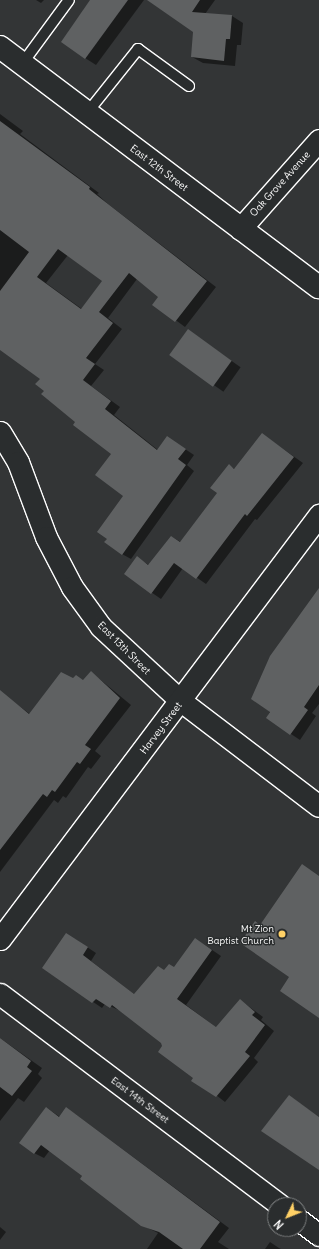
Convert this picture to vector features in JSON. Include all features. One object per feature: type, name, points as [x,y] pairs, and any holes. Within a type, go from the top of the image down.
[{"type":"street","name":"East 12th Street","points":[[0,47],[319,287]]},
{"type":"street","name":"Oak Grove Avenue","points":[[240,229],[319,140]]},
{"type":"street","name":"East 13th Street","points":[[0,432],[18,462],[46,537],[72,587],[102,627],[181,702],[319,806]]},
{"type":"street","name":"Harvey Street","points":[[0,939],[181,702],[319,515]]},
{"type":"street","name":"East 14th Street","points":[[0,994],[269,1197]]},
{"type":"street","points":[[307,1226],[319,1235]]},
{"type":"lane","points":[[22,64],[69,0]]},
{"type":"lane","points":[[87,113],[138,48],[189,86]]},
{"type":"building","points":[[90,0],[128,0],[85,59],[61,42]]},
{"type":"building","points":[[147,0],[200,0],[192,12],[232,15],[230,39],[226,39],[224,61],[191,57],[193,32]]},
{"type":"building","points":[[0,121],[90,187],[89,189],[207,281],[175,322],[152,305],[158,297],[129,273],[99,312],[113,323],[86,358],[95,364],[83,380],[111,401],[105,409],[157,450],[167,436],[186,449],[178,459],[186,465],[122,555],[104,542],[107,539],[97,532],[123,496],[95,475],[111,454],[73,425],[75,422],[41,394],[44,391],[35,384],[40,379],[0,350],[0,291],[29,252],[0,230]],"holes":[[[58,249],[102,281],[81,309],[37,277]]]},
{"type":"building","points":[[188,329],[232,361],[213,387],[169,355]]},
{"type":"building","points":[[262,433],[294,457],[247,516],[245,514],[196,579],[174,563],[151,594],[124,574],[137,556],[148,565],[171,536],[180,542],[217,493],[210,488],[229,464],[234,469]]},
{"type":"building","points":[[319,588],[319,685],[304,707],[308,710],[290,735],[266,718],[270,712],[251,699],[270,656]]},
{"type":"building","points":[[91,671],[120,698],[85,745],[91,749],[80,764],[77,762],[55,792],[52,790],[47,797],[43,794],[0,850],[0,690],[29,714],[61,672],[73,678],[76,675],[83,680]]},
{"type":"building","name":"Mt Zion Baptist Church","points":[[302,864],[319,876],[319,1018],[280,991],[289,977],[240,943],[255,921],[260,925]]},
{"type":"building","points":[[66,933],[88,947],[83,955],[134,994],[158,966],[164,970],[169,964],[174,967],[195,938],[212,950],[177,999],[216,1027],[240,999],[255,1012],[252,1015],[265,1025],[245,1052],[250,1056],[216,1097],[191,1081],[193,1078],[158,1052],[162,1046],[161,1043],[112,1005],[110,1008],[96,999],[92,1003],[42,968]]},
{"type":"building","points":[[0,1038],[31,1061],[27,1067],[32,1071],[12,1096],[0,1087]]},
{"type":"building","points":[[289,1095],[319,1117],[319,1170],[261,1131]]},
{"type":"building","points":[[46,1107],[59,1117],[66,1107],[220,1222],[200,1249],[183,1249],[159,1232],[141,1226],[80,1179],[82,1176],[41,1145],[34,1154],[19,1143]]},
{"type":"place","name":"Mt Zion Baptist Church","points":[[282,934]]}]
